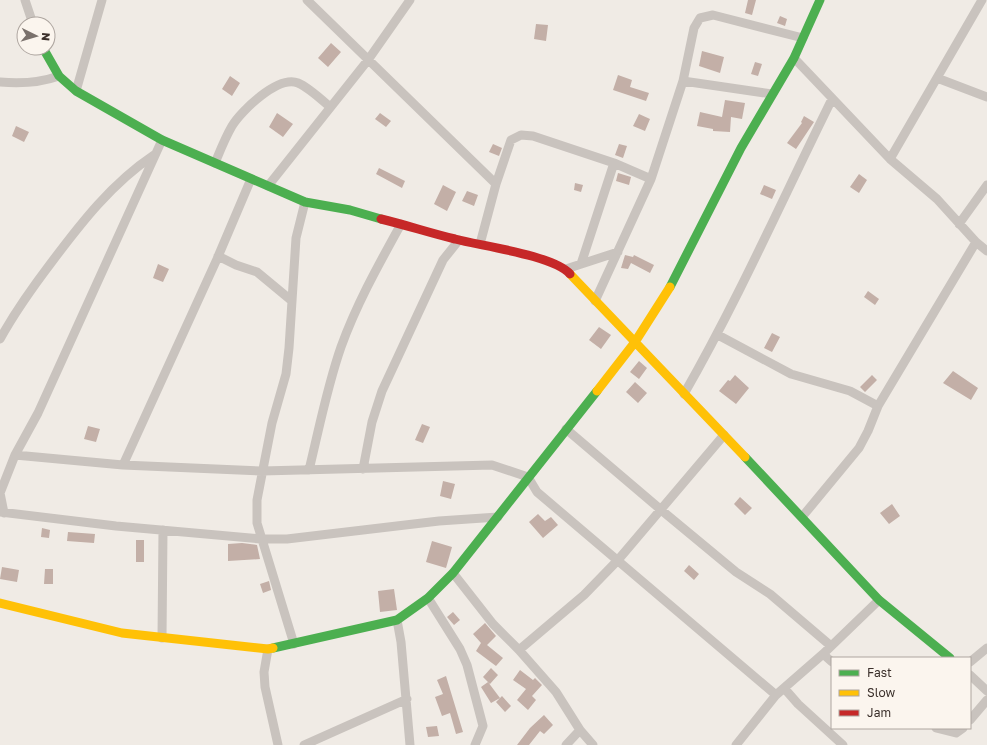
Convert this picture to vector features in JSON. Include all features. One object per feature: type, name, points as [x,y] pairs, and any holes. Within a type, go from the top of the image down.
[{"type":"street","points":[[25,0],[30,16]]},
{"type":"street","points":[[76,91],[102,0]]},
{"type":"street","points":[[307,0],[496,184]]},
{"type":"street","points":[[268,186],[368,60],[410,0]]},
{"type":"street","points":[[0,603],[27,609],[93,628],[162,638],[248,645],[268,649],[397,620],[428,598],[454,573],[566,428],[635,342],[671,285],[741,148],[794,58],[820,0]]},
{"type":"street","points":[[890,159],[982,0]]},
{"type":"street","points":[[595,301],[651,179],[683,81],[694,28],[700,18],[713,15],[803,38]]},
{"type":"street","points":[[48,56],[59,76],[76,91],[162,140],[305,202],[350,210],[459,240],[535,257],[566,269],[879,600],[949,657]]},
{"type":"street","points":[[794,58],[890,159],[936,199],[976,242],[987,251]]},
{"type":"street","points":[[0,82],[20,84],[45,81],[59,76]]},
{"type":"street","points":[[937,78],[987,97]]},
{"type":"street","points":[[683,81],[772,94]]},
{"type":"street","points":[[215,163],[236,120],[266,91],[286,82],[298,83],[330,107]]},
{"type":"street","points":[[684,394],[718,335],[832,99]]},
{"type":"street","points":[[480,244],[496,184],[511,140],[521,135],[533,136],[614,163],[651,179]]},
{"type":"street","points":[[162,140],[38,413],[15,455],[0,493],[2,513],[261,539],[286,539],[439,521],[498,516]]},
{"type":"street","points":[[0,339],[16,310],[90,213],[126,176],[154,155]]},
{"type":"street","points":[[581,264],[614,163]]},
{"type":"street","points":[[123,465],[218,256],[251,179]]},
{"type":"street","points":[[959,224],[987,185]]},
{"type":"street","points":[[294,644],[261,539],[257,523],[256,500],[272,423],[286,374],[296,238],[305,202]]},
{"type":"street","points":[[309,470],[331,378],[341,346],[363,293],[400,224]]},
{"type":"street","points":[[363,469],[372,422],[382,391],[443,260],[459,240]]},
{"type":"street","points":[[802,517],[859,448],[878,406],[976,242]]},
{"type":"street","points":[[566,269],[618,252]]},
{"type":"street","points":[[218,256],[236,265],[257,272],[292,301]]},
{"type":"street","points":[[718,335],[791,374],[850,391],[878,406]]},
{"type":"street","points":[[566,428],[736,572],[770,594],[830,646]]},
{"type":"street","points":[[519,650],[584,595],[618,560],[660,509],[724,436]]},
{"type":"street","points":[[15,455],[123,465],[262,471],[492,465],[528,477],[537,492],[776,695]]},
{"type":"street","points":[[162,638],[163,530]]},
{"type":"street","points":[[454,573],[493,624],[519,650],[556,692],[580,730],[593,745]]},
{"type":"street","points":[[428,598],[460,649],[467,665],[483,726],[475,745]]},
{"type":"street","points":[[736,745],[776,695],[823,654],[879,600]]},
{"type":"street","points":[[397,620],[401,642],[407,699],[410,745]]},
{"type":"street","points":[[971,661],[987,648]]},
{"type":"street","points":[[268,649],[264,672],[265,687],[278,745]]},
{"type":"street","points":[[823,654],[831,661]]},
{"type":"street","points":[[971,676],[987,691]]},
{"type":"street","points":[[784,688],[798,704],[843,745]]},
{"type":"street","points":[[304,745],[407,699]]},
{"type":"street","points":[[971,719],[987,700]]},
{"type":"street","points":[[940,729],[956,733],[962,729]]},
{"type":"street","points":[[566,745],[580,730]]},
{"type":"building","points":[[748,0],[756,0],[752,15],[745,13]]},
{"type":"building","points":[[780,16],[787,19],[785,26],[777,23]]},
{"type":"building","points":[[536,24],[548,25],[546,41],[534,39]]},
{"type":"building","points":[[331,43],[341,52],[328,67],[318,58]]},
{"type":"building","points":[[702,51],[724,57],[720,73],[699,66]]},
{"type":"building","points":[[755,62],[762,64],[758,76],[751,74]]},
{"type":"building","points":[[618,75],[632,80],[630,87],[649,93],[646,101],[613,90]]},
{"type":"building","points":[[230,76],[240,83],[232,96],[222,89]]},
{"type":"building","points":[[725,100],[745,103],[742,119],[731,117],[730,132],[713,131],[713,129],[697,126],[700,112],[722,117]]},
{"type":"building","points":[[277,113],[293,124],[283,137],[269,127]]},
{"type":"building","points":[[380,113],[391,121],[386,127],[375,119]]},
{"type":"building","points":[[639,114],[650,119],[645,131],[633,126]]},
{"type":"building","points":[[804,116],[814,122],[796,149],[787,143],[802,123],[801,122]]},
{"type":"building","points":[[16,126],[29,132],[24,142],[12,136]]},
{"type":"building","points":[[493,144],[502,148],[499,156],[489,152]]},
{"type":"building","points":[[619,144],[627,146],[623,158],[615,155]]},
{"type":"building","points":[[379,168],[405,181],[402,188],[376,174]]},
{"type":"building","points":[[618,173],[631,177],[629,185],[616,181]]},
{"type":"building","points":[[859,174],[867,180],[859,193],[850,187]]},
{"type":"building","points":[[575,183],[583,185],[581,192],[574,190]]},
{"type":"building","points":[[443,185],[456,192],[447,211],[434,204]]},
{"type":"building","points":[[764,185],[776,190],[772,199],[760,194]]},
{"type":"building","points":[[467,191],[478,195],[474,206],[462,201]]},
{"type":"building","points":[[625,255],[633,257],[634,255],[654,265],[650,273],[631,263],[628,269],[621,268]]},
{"type":"building","points":[[158,264],[169,269],[163,282],[153,278]]},
{"type":"building","points":[[868,291],[879,299],[875,305],[864,297]]},
{"type":"building","points":[[599,327],[611,335],[601,349],[589,340]]},
{"type":"building","points":[[772,333],[780,337],[772,352],[764,348]]},
{"type":"building","points":[[639,361],[647,368],[639,379],[630,372]]},
{"type":"building","points":[[953,371],[978,388],[971,400],[943,383]]},
{"type":"building","points":[[735,375],[749,388],[736,404],[719,391],[728,380],[730,381]]},
{"type":"building","points":[[872,375],[877,380],[865,392],[860,387]]},
{"type":"building","points":[[635,382],[647,393],[638,403],[626,392]]},
{"type":"building","points":[[422,424],[430,427],[423,443],[415,440]]},
{"type":"building","points":[[88,426],[100,429],[96,442],[84,439]]},
{"type":"building","points":[[443,481],[455,484],[451,499],[440,496]]},
{"type":"building","points":[[740,497],[752,508],[745,515],[734,504]]},
{"type":"building","points":[[892,504],[900,516],[889,524],[880,513]]},
{"type":"building","points":[[538,514],[545,521],[551,517],[558,525],[543,538],[529,522]]},
{"type":"building","points":[[42,528],[50,530],[49,538],[41,537]]},
{"type":"building","points":[[68,532],[95,534],[94,543],[67,541]]},
{"type":"building","points":[[136,540],[144,540],[144,562],[136,562]]},
{"type":"building","points":[[432,541],[452,547],[446,568],[426,562]]},
{"type":"building","points":[[242,543],[257,545],[260,559],[228,561],[228,544]]},
{"type":"building","points":[[689,565],[699,574],[694,580],[684,571]]},
{"type":"building","points":[[2,567],[19,570],[17,582],[0,579]]},
{"type":"building","points":[[45,569],[53,569],[53,584],[44,584]]},
{"type":"building","points":[[269,581],[271,590],[263,593],[260,584]]},
{"type":"building","points":[[394,589],[397,610],[380,612],[378,591]]},
{"type":"building","points":[[453,612],[460,620],[454,625],[447,617]]},
{"type":"building","points":[[485,623],[496,636],[487,645],[503,658],[496,666],[476,651],[481,643],[473,634]]},
{"type":"building","points":[[491,668],[498,675],[490,684],[483,677]]},
{"type":"building","points":[[520,670],[533,680],[535,678],[542,685],[532,696],[536,700],[528,710],[517,700],[526,689],[513,680]]},
{"type":"building","points":[[446,676],[463,732],[456,734],[450,713],[442,716],[435,697],[443,694],[437,680]]},
{"type":"building","points":[[488,682],[500,698],[491,703],[481,687]]},
{"type":"building","points":[[502,696],[511,706],[505,712],[496,702]]},
{"type":"building","points":[[544,715],[553,725],[544,734],[540,731],[529,745],[517,745],[530,728]]},
{"type":"building","points":[[437,726],[439,736],[428,737],[426,727]]},
{"type":"traffic: fast","points":[[670,287],[741,148],[794,58],[820,0]]},
{"type":"traffic: fast","points":[[48,56],[59,76],[76,91],[162,140],[305,202],[350,210],[381,219]]},
{"type":"traffic: fast","points":[[273,648],[397,620],[428,598],[453,573],[597,391]]},
{"type":"traffic: fast","points":[[745,457],[879,600],[949,657]]},
{"type":"traffic: slow","points":[[570,274],[745,457]]},
{"type":"traffic: slow","points":[[597,391],[635,342],[670,287]]},
{"type":"traffic: slow","points":[[0,603],[122,633],[268,649],[273,648]]},
{"type":"traffic: jam","points":[[381,219],[455,239],[533,256],[561,267],[570,274]]}]
